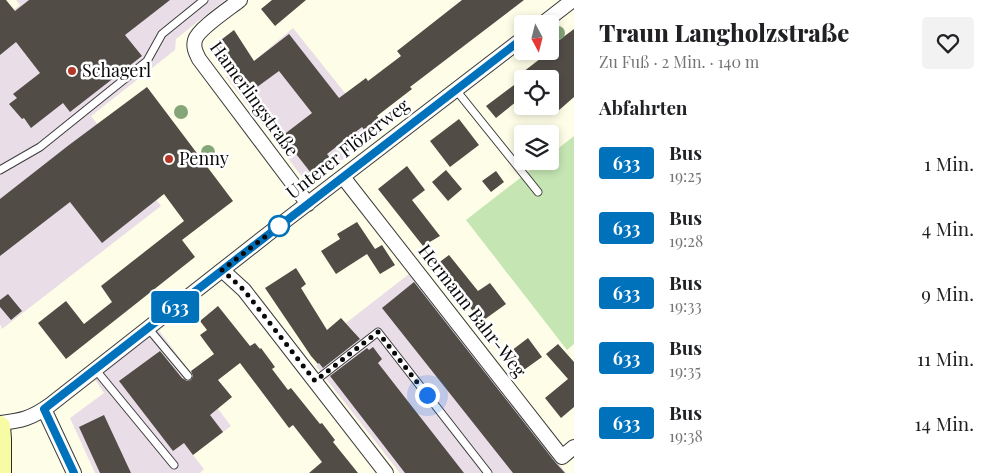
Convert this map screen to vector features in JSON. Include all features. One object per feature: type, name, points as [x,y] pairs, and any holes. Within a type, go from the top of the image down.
[{"type":"street","name":"Hamerlingstraße","points":[[240,0],[202,30],[195,39],[194,50],[308,204]]},
{"type":"street","points":[[554,15],[573,0]]},
{"type":"street","name":"Unterer Flözerweg","points":[[0,424],[30,417],[44,409],[514,45]]},
{"type":"street","name":"Hermann Bahr-Weg","points":[[343,177],[562,457],[574,447]]},
{"type":"street","points":[[222,270],[244,290],[386,473]]},
{"type":"street","points":[[44,409],[74,473]]},
{"type":"street","points":[[0,424],[1,463]]},
{"type":"lane","points":[[0,170],[40,147],[147,61],[162,34],[204,0]]},
{"type":"lane","points":[[456,90],[538,192]]},
{"type":"lane","points":[[148,328],[188,376]]},
{"type":"lane","points":[[315,381],[378,332],[488,473]]},
{"type":"lane","points":[[95,369],[174,465]]},
{"type":"shaded area","points":[[16,0],[225,0],[176,39],[175,50],[91,116],[161,206],[2,329],[0,324],[0,21],[20,5]]},
{"type":"shaded area","points":[[293,28],[377,133],[309,186],[226,77],[252,58],[254,61]]},
{"type":"shaded area","points":[[409,274],[566,473],[400,473],[316,366],[355,333],[346,323]]},
{"type":"shaded area","points":[[157,328],[231,426],[193,455],[204,469],[200,473],[95,473],[70,418],[104,393],[94,378]]},
{"type":"green space","points":[[574,136],[574,344],[567,350],[466,220],[530,170],[559,170],[559,148]]},
{"type":"building","points":[[0,0],[6,0],[15,11],[29,0],[170,0],[125,35],[142,56],[70,112],[63,103],[31,128],[24,118],[22,119],[9,104],[17,98],[13,94],[40,73],[16,42],[0,55]]},
{"type":"building","points":[[272,0],[306,0],[275,26],[261,9]]},
{"type":"building","points":[[462,0],[524,0],[410,87],[412,89],[377,116],[380,120],[365,131],[362,127],[327,154],[330,158],[311,173],[282,136],[312,113],[279,71],[249,93],[213,46],[234,30],[254,61],[289,34],[339,98],[366,78],[368,81],[401,56],[397,51]]},
{"type":"building","points":[[574,29],[574,97],[559,110],[559,70],[526,70],[539,60],[559,60],[559,40]]},
{"type":"building","points":[[514,85],[514,103],[496,118],[486,106]]},
{"type":"building","points":[[147,87],[233,201],[182,240],[195,257],[66,359],[38,323],[66,301],[84,324],[112,302],[101,286],[184,221],[164,194],[102,243],[70,202],[0,256],[0,199]]},
{"type":"building","points":[[459,119],[479,145],[450,167],[430,141]]},
{"type":"building","points":[[407,166],[425,190],[412,200],[440,236],[423,246],[378,189]]},
{"type":"building","points":[[446,170],[462,189],[448,201],[432,182]]},
{"type":"building","points":[[496,171],[504,182],[491,192],[482,181]]},
{"type":"building","points":[[357,222],[375,249],[382,245],[395,265],[380,274],[367,254],[336,274],[321,251],[340,239],[337,234]]},
{"type":"building","points":[[449,255],[478,291],[490,283],[506,304],[481,322],[437,264]]},
{"type":"building","points":[[296,268],[306,284],[301,288],[327,330],[341,318],[360,339],[323,368],[311,356],[265,288]]},
{"type":"building","points":[[414,282],[565,473],[513,473],[382,308]]},
{"type":"building","points":[[8,294],[22,311],[11,320],[0,307],[0,300]]},
{"type":"building","points":[[218,306],[250,346],[255,343],[261,348],[275,367],[272,369],[288,390],[291,388],[320,424],[322,423],[335,440],[333,442],[358,473],[309,473],[322,462],[293,425],[289,428],[240,363],[218,380],[232,397],[210,415],[223,432],[193,455],[184,443],[173,451],[119,381],[160,351],[182,378],[187,381],[191,380],[193,376],[191,371],[214,354],[200,335],[207,330],[200,321]]},
{"type":"building","points":[[528,338],[542,357],[521,372],[507,354]]},
{"type":"building","points":[[558,344],[574,362],[574,407],[561,418],[545,398],[568,379],[546,354]]},
{"type":"building","points":[[373,347],[382,359],[378,363],[464,473],[405,473],[330,376],[367,348],[369,350]]},
{"type":"building","points":[[104,415],[131,473],[100,473],[79,427]]},
{"type":"bus line","name":"633","points":[[74,473],[44,409],[514,45]]},
{"type":"place","name":"Schagerl","points":[[72,71]]},
{"type":"place","name":"Penny","points":[[169,159]]},
{"type":"route","points":[[279,226],[222,270],[244,290],[315,381],[378,332],[427,395]]}]
